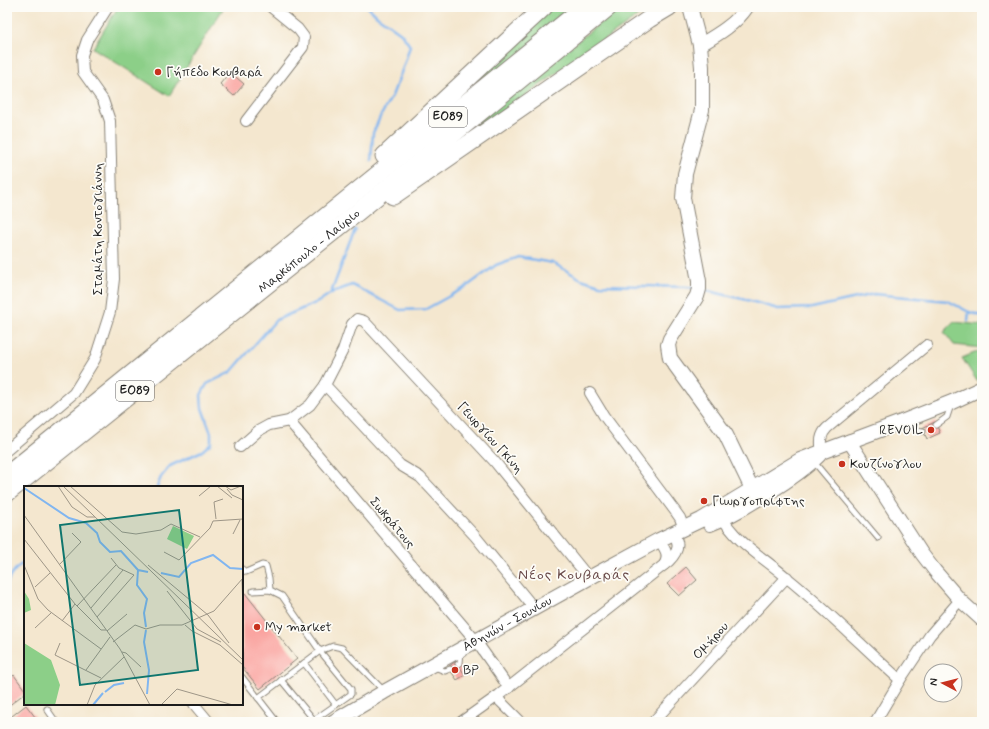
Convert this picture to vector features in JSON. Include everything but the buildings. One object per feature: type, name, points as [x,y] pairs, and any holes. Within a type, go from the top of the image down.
[{"type":"highway","points":[[312,228],[322,212],[544,7]]},
{"type":"highway","name":"Μαρκόπουλο - Λαύριο","points":[[7,475],[584,7]]},
{"type":"highway","name":"Μαρκόπουλο - Λαύριο","points":[[7,493],[354,215],[609,7]]},
{"type":"highway","points":[[354,215],[391,198],[649,19],[669,7]]},
{"type":"main road","points":[[690,7],[700,45],[702,67],[702,110],[685,174],[683,198],[699,281],[699,290],[697,296],[670,339],[668,345],[670,358],[726,435],[754,494]]},
{"type":"main road","name":"Αθηνών - Σουνίου","points":[[331,718],[384,692],[659,540],[679,531],[706,526],[720,515],[754,494],[800,460],[818,456],[849,441],[952,402],[982,388]]},
{"type":"street","name":"Σταμάτη Κοντογιάννη","points":[[7,450],[74,393],[95,359],[110,312],[114,279],[110,121],[103,100],[83,72],[82,55],[87,40],[108,7]]},
{"type":"street","points":[[246,122],[303,47],[304,37],[298,29],[271,7]]},
{"type":"street","points":[[700,45],[722,31],[744,12],[747,7]]},
{"type":"street","name":"Γεωργίου Γκίνη","points":[[325,385],[343,350],[352,324],[358,319],[364,320],[495,462],[590,578]]},
{"type":"street","points":[[818,456],[820,438],[823,432],[927,345]]},
{"type":"street","points":[[240,447],[258,431],[269,425],[289,421],[310,405],[325,385],[400,465],[420,477],[475,536],[534,608]]},
{"type":"street","points":[[461,722],[496,698],[664,565],[673,557],[678,549],[680,518],[604,416],[590,393]]},
{"type":"street","name":"Σωκράτους","points":[[289,421],[476,641],[508,688]]},
{"type":"street","points":[[849,441],[935,572],[960,600],[982,620]]},
{"type":"street","points":[[720,515],[738,538],[787,577],[900,680]]},
{"type":"street","points":[[659,540],[667,552],[664,565]]},
{"type":"street","name":"Ομήρου","points":[[653,722],[787,577]]},
{"type":"street","points":[[875,722],[900,680],[930,635],[960,600]]},
{"type":"street","points":[[496,698],[521,722]]},
{"type":"street","points":[[195,705],[209,722]]},
{"type":"lane","points":[[936,425],[947,417],[952,402]]},
{"type":"lane","points":[[904,421],[919,432],[923,431]]},
{"type":"lane","points":[[818,456],[878,538]]},
{"type":"lane","points":[[243,572],[262,565],[266,566],[270,590]]},
{"type":"lane","points":[[253,591],[270,590],[282,596],[320,651],[351,689],[351,694],[336,705],[331,718],[312,721],[281,680]]},
{"type":"lane","points":[[258,698],[320,651],[333,646],[342,648],[384,692]]},
{"type":"lane","points":[[458,664],[460,663],[461,649]]},
{"type":"lane","points":[[304,663],[336,705]]},
{"type":"lane","points":[[432,665],[445,672],[450,669]]},
{"type":"lane","points":[[243,678],[276,722]]},
{"type":"lane","points":[[47,709],[56,722]]},
{"type":"green space","name":"Γήπεδο Κουβαρά","points":[[118,7],[224,7],[169,96],[93,48]]},
{"type":"green space","points":[[553,7],[578,7],[394,156]]},
{"type":"green space","points":[[620,7],[651,7],[398,185]]},
{"type":"green space","points":[[954,322],[982,325],[982,348],[954,345],[944,332]]},
{"type":"green space","points":[[982,350],[982,379],[977,381],[962,358]]},
{"type":"waterway","points":[[368,7],[377,16],[401,33],[410,46],[392,96],[373,133],[371,161]]},
{"type":"waterway","points":[[157,486],[161,477],[170,466],[202,451],[211,443],[211,433],[202,408],[201,395],[207,384],[231,372],[276,320],[318,302],[331,293],[355,229]]},
{"type":"waterway","points":[[331,293],[352,285],[400,310],[426,309],[466,287],[496,265],[518,257],[553,263],[581,279],[600,285],[695,288]]},
{"type":"waterway","points":[[704,290],[778,309],[812,308],[874,294],[948,301],[969,312],[982,316]]},
{"type":"waterway","points":[[968,321],[969,312]]},
{"type":"waterway","points":[[7,583],[14,571],[24,563]]},
{"type":"place","name":"Γήπεδο Κουβαρά","points":[[158,72]]},
{"type":"place","name":"REVOIL","points":[[931,430]]},
{"type":"place","name":"Κουζίνογλου","points":[[842,464]]},
{"type":"place","name":"Γιωργοπρίφτης","points":[[704,501]]},
{"type":"place","name":"My market","points":[[257,627]]},
{"type":"place","name":"BP","points":[[455,670]]},
{"type":"district","name":"Νέος Κουβαράς","points":[[574,575]]}]
